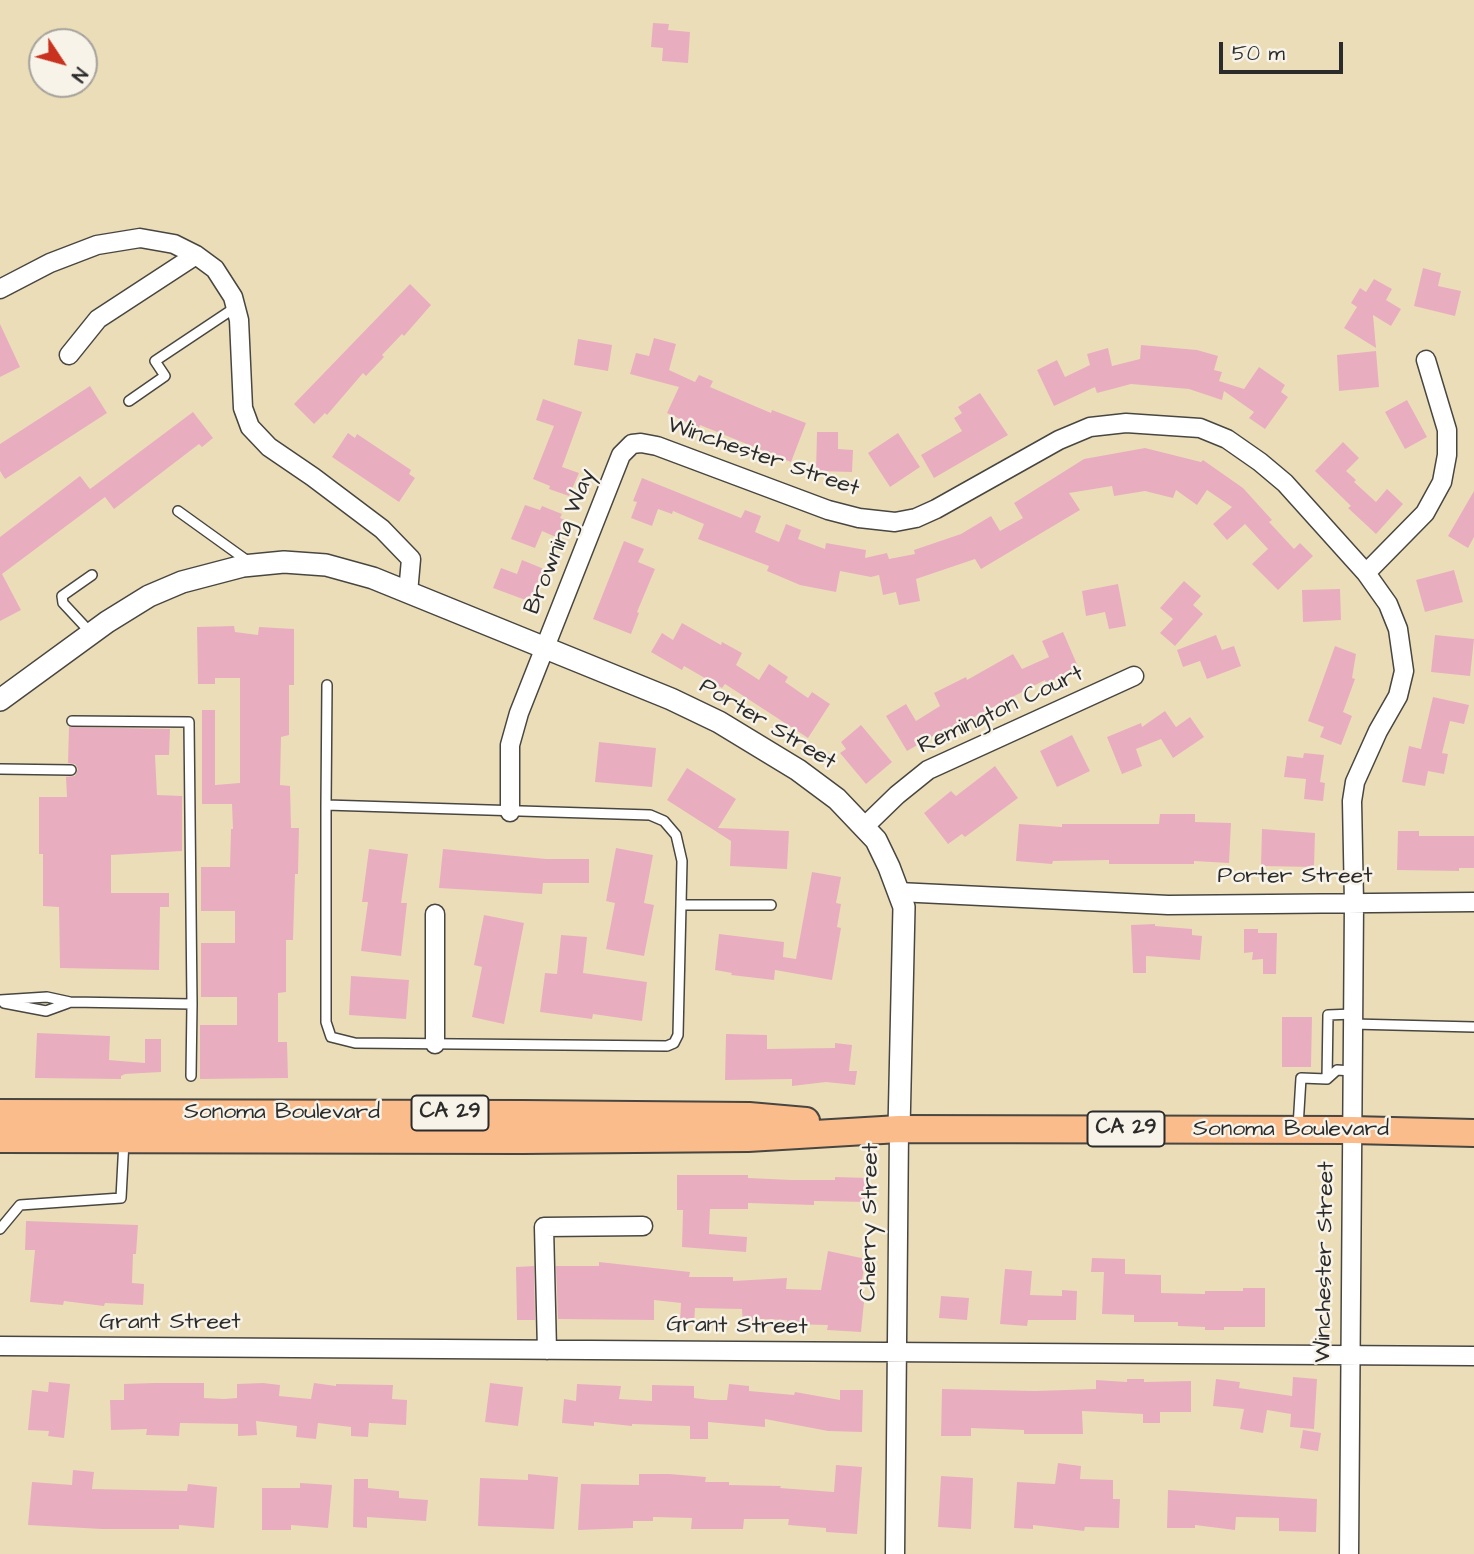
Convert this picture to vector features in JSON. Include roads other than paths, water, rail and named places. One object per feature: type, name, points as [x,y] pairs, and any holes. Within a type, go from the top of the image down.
[{"type":"main road","name":"Sonoma Boulevard","points":[[0,1113],[749,1116],[899,1129]]},
{"type":"main road","name":"Sonoma Boulevard","points":[[0,1139],[721,1138],[899,1129],[1298,1129],[1474,1133]]},
{"type":"street","points":[[0,289],[50,263],[108,244],[140,238],[174,244],[215,269],[233,297],[239,320],[243,408],[250,427],[269,447],[382,529],[411,559],[408,593]]},
{"type":"street","points":[[69,355],[98,319],[196,255]]},
{"type":"street","points":[[1366,573],[1425,513],[1442,482],[1447,456],[1447,430],[1426,360]]},
{"type":"street","name":"Winchester Street","points":[[621,455],[632,444],[649,444],[828,510],[859,518],[895,522],[916,518],[936,509],[1059,440],[1090,427],[1126,423],[1200,428],[1227,439],[1284,483],[1366,573],[1388,604],[1398,629],[1404,671],[1398,696],[1354,782],[1352,801],[1354,904],[1349,1554]]},
{"type":"street","name":"Browning Way","points":[[510,812],[510,745],[519,713],[621,455]]},
{"type":"street","name":"Porter Street","points":[[0,700],[149,596],[243,566],[284,562],[326,565],[373,578],[671,699],[719,722],[798,769],[837,799],[876,840],[898,892],[1168,905],[1474,902]]},
{"type":"street","name":"Remington Court","points":[[864,827],[928,770],[1134,676]]},
{"type":"street","name":"Cherry Street","points":[[895,1554],[904,907],[898,892]]},
{"type":"street","points":[[435,914],[435,1044]]},
{"type":"street","points":[[547,1350],[544,1227],[643,1226]]},
{"type":"street","name":"Grant Street","points":[[0,1346],[1474,1356]]},
{"type":"lane","points":[[129,401],[164,376],[155,361],[236,307]]},
{"type":"lane","points":[[178,511],[253,565]]},
{"type":"lane","points":[[91,634],[63,603],[62,596],[92,575]]},
{"type":"lane","points":[[326,805],[650,815],[664,821],[676,835],[682,861],[678,1035],[674,1043],[667,1046],[355,1043],[331,1037],[326,1022],[326,805],[327,685]]},
{"type":"lane","points":[[72,720],[189,722],[191,1076]]},
{"type":"lane","points":[[0,769],[71,770]]},
{"type":"lane","points":[[681,905],[771,905]]},
{"type":"lane","points":[[0,1001],[47,997],[69,1002],[192,1004]]},
{"type":"lane","points":[[0,1001],[46,1011],[69,1002]]},
{"type":"lane","points":[[1326,1079],[1328,1014],[1353,1019],[1474,1027]]},
{"type":"lane","points":[[1298,1129],[1301,1078],[1326,1079],[1337,1070],[1352,1071]]},
{"type":"lane","points":[[0,1229],[20,1205],[121,1198],[124,1139]]}]
